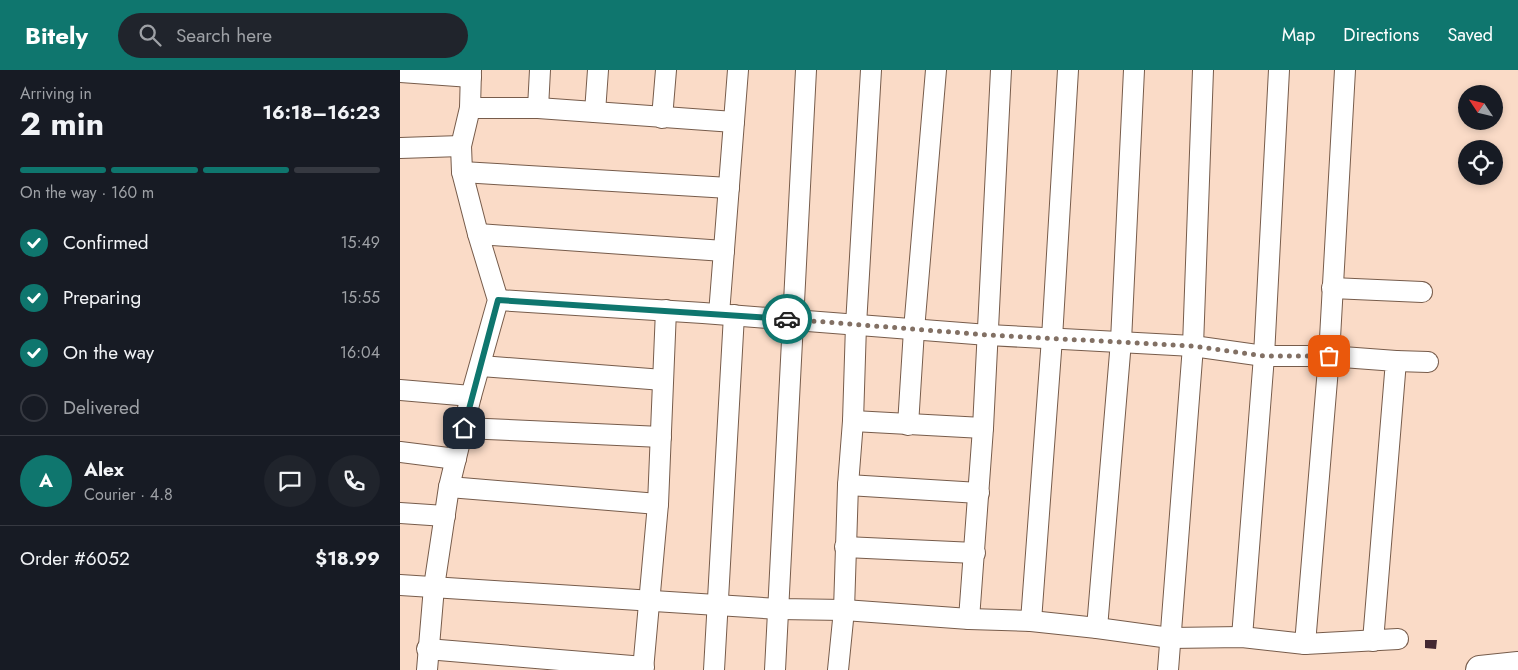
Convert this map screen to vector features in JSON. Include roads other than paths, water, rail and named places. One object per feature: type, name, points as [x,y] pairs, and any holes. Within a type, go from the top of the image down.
[{"type":"main road","points":[[1480,670],[1518,666]]},
{"type":"street","points":[[538,108],[540,70]]},
{"type":"street","points":[[595,112],[598,70]]},
{"type":"street","points":[[662,118],[666,70]]},
{"type":"street","points":[[714,670],[727,314],[724,251],[738,70]]},
{"type":"street","points":[[775,670],[806,70]]},
{"type":"street","points":[[838,670],[844,610],[845,547],[853,421],[856,325],[871,70]]},
{"type":"street","points":[[908,425],[936,70]]},
{"type":"street","points":[[969,619],[983,428],[1001,70]]},
{"type":"street","points":[[1031,621],[1052,338],[1068,70]]},
{"type":"street","points":[[1097,628],[1121,341],[1134,70]]},
{"type":"street","points":[[1168,670],[1193,346],[1203,70]]},
{"type":"street","points":[[1242,637],[1264,356],[1279,70]]},
{"type":"street","points":[[1305,644],[1329,356],[1346,70]]},
{"type":"street","points":[[400,72],[471,73],[470,108],[461,146],[462,172],[498,300],[481,366],[471,396],[449,487],[434,587],[427,649],[427,670]]},
{"type":"street","points":[[470,108],[538,108],[734,122]]},
{"type":"street","points":[[400,148],[461,146]]},
{"type":"street","points":[[462,172],[729,188]]},
{"type":"street","points":[[478,234],[724,251]]},
{"type":"street","points":[[1332,288],[1422,292]]},
{"type":"street","points":[[498,300],[727,314],[988,335],[1193,346],[1264,356],[1329,356],[1428,362]]},
{"type":"street","points":[[427,649],[643,669],[658,504],[666,310]]},
{"type":"street","points":[[1373,641],[1396,360]]},
{"type":"street","points":[[481,366],[663,380]]},
{"type":"street","points":[[400,390],[471,396]]},
{"type":"street","points":[[853,421],[983,428]]},
{"type":"street","points":[[464,428],[661,437]]},
{"type":"street","points":[[400,452],[456,459]]},
{"type":"street","points":[[848,485],[979,493]]},
{"type":"street","points":[[449,487],[658,504]]},
{"type":"street","points":[[400,513],[445,516]]},
{"type":"street","points":[[845,547],[975,553]]},
{"type":"street","points":[[400,585],[779,609],[844,610],[969,619],[1031,621],[1170,638],[1242,637],[1305,644],[1398,639]]}]
